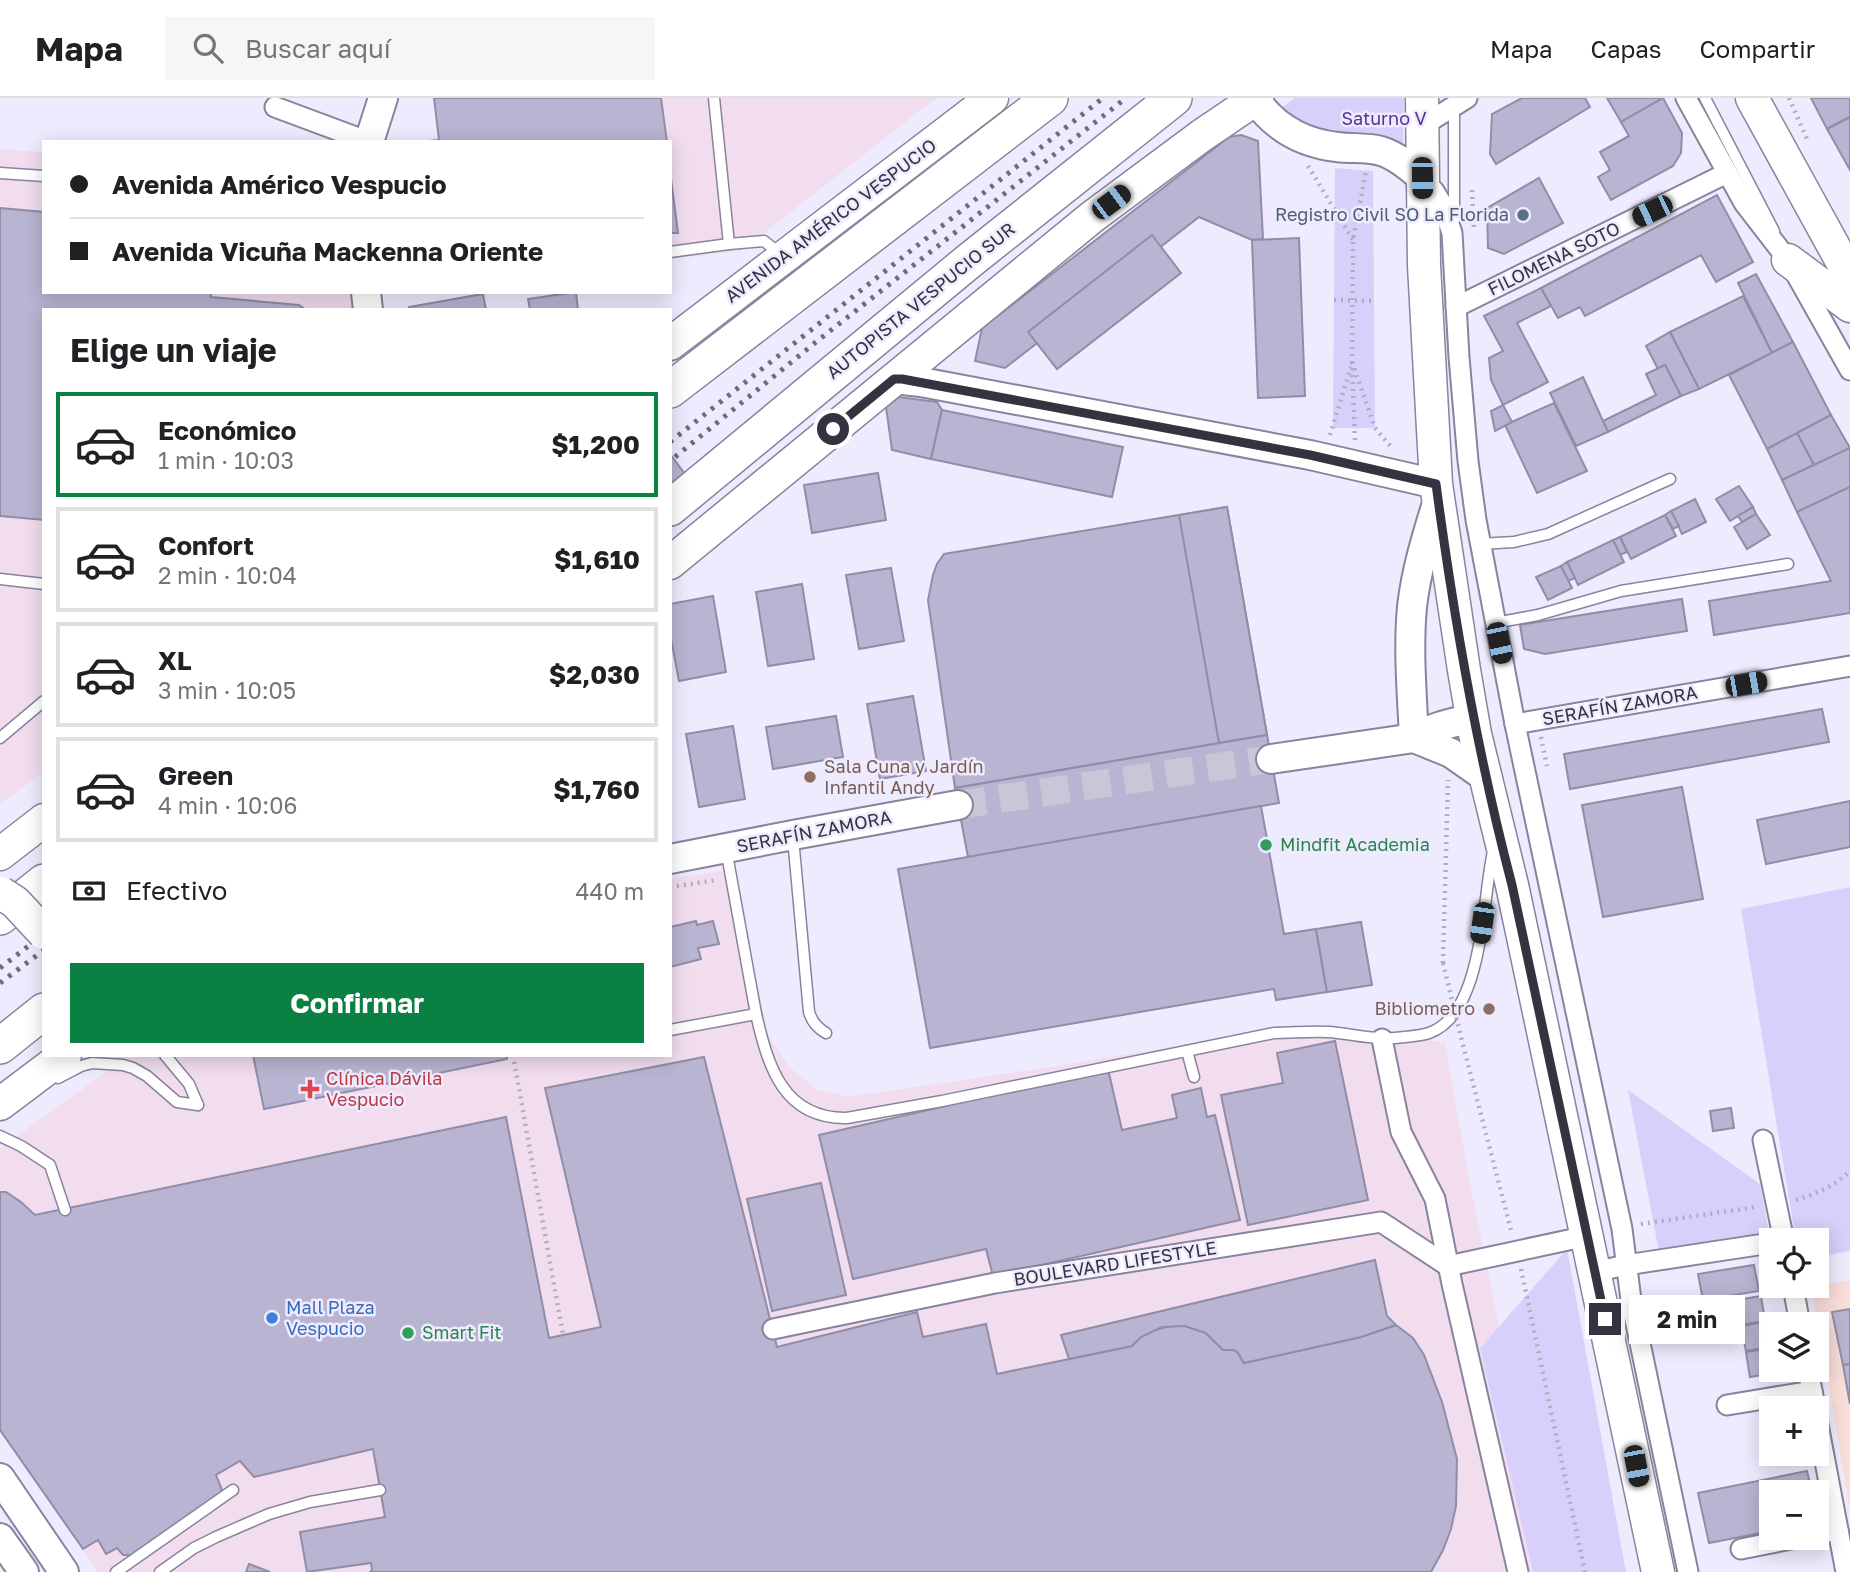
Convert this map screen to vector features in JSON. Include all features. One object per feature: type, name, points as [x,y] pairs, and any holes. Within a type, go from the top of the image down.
[{"type":"highway","points":[[672,388],[1050,98]]},
{"type":"highway","name":"AUTOPISTA VESPUCIO SUR","points":[[672,506],[969,261],[1174,98]]},
{"type":"highway","points":[[0,917],[42,884]]},
{"type":"highway","points":[[0,1046],[42,1014]]},
{"type":"main road","name":"AVENIDA AMÉRICO VESPUCIO","points":[[672,343],[992,98]]},
{"type":"main road","points":[[672,561],[1092,217],[1256,98]]},
{"type":"main road","points":[[1752,98],[1848,267]]},
{"type":"main road","points":[[1422,112],[1427,343],[1437,492],[1472,718],[1512,885],[1658,1572]]},
{"type":"main road","points":[[1788,260],[1850,306]]},
{"type":"main road","points":[[0,854],[42,822]]},
{"type":"main road","points":[[0,893],[15,902],[42,931]]},
{"type":"main road","points":[[0,1104],[58,1069]]},
{"type":"main road","points":[[1645,1517],[1647,1572]]},
{"type":"street","points":[[370,140],[383,98]]},
{"type":"street","points":[[1256,98],[1264,112],[1299,137],[1321,145],[1381,151],[1401,160],[1434,191],[1450,223],[1454,244],[1469,479],[1480,544],[1515,724],[1622,1229],[1631,1300],[1688,1572]]},
{"type":"street","points":[[1686,98],[1755,219],[1788,260],[1850,370]]},
{"type":"street","points":[[1422,112],[1458,101]]},
{"type":"street","points":[[275,107],[364,140]]},
{"type":"street","name":"FILOMENA SOTO","points":[[1456,307],[1727,173]]},
{"type":"street","points":[[894,379],[1321,457],[1437,492],[1469,479]]},
{"type":"street","points":[[1414,738],[1412,606],[1437,492]]},
{"type":"street","name":"SERAFÍN ZAMORA","points":[[1515,724],[1850,666]]},
{"type":"street","points":[[1271,759],[1414,738],[1440,725],[1472,718]]},
{"type":"street","points":[[1414,738],[1451,752],[1485,776]]},
{"type":"street","name":"SERAFÍN ZAMORA","points":[[672,859],[958,805]]},
{"type":"street","points":[[1382,1039],[1401,1132],[1436,1199],[1448,1266],[1518,1572]]},
{"type":"street","points":[[1763,1140],[1782,1228]]},
{"type":"street","name":"BOULEVARD LIFESTYLE","points":[[772,1329],[995,1283],[1381,1222],[1448,1266]]},
{"type":"street","points":[[1448,1266],[1587,1236]]},
{"type":"street","points":[[1594,1272],[1759,1245]]},
{"type":"street","points":[[1727,1405],[1759,1405]]},
{"type":"street","points":[[1826,1466],[1846,1572]]},
{"type":"street","points":[[0,1478],[64,1572]]},
{"type":"street","points":[[1829,1532],[1838,1530]]},
{"type":"street","points":[[0,1538],[24,1572]]},
{"type":"street","points":[[1741,1549],[1759,1545]]},
{"type":"lane","points":[[714,98],[729,244]]},
{"type":"lane","points":[[1705,98],[1788,260]]},
{"type":"lane","points":[[1454,244],[1458,101]]},
{"type":"lane","points":[[0,173],[42,176]]},
{"type":"lane","points":[[672,252],[764,241],[785,258]]},
{"type":"lane","points":[[1480,544],[1514,542],[1548,534],[1670,479]]},
{"type":"lane","points":[[1495,623],[1538,615],[1620,591],[1788,564]]},
{"type":"lane","points":[[0,579],[42,584]]},
{"type":"lane","points":[[0,738],[42,704]]},
{"type":"lane","points":[[726,849],[756,1014],[764,1047],[781,1086],[799,1105],[810,1112],[847,1118],[1274,1033],[1328,1032],[1382,1039],[1430,1033],[1450,1018],[1465,998],[1478,950],[1491,862],[1498,834]]},
{"type":"lane","points":[[793,835],[809,1012],[818,1029],[826,1033]]},
{"type":"lane","points":[[672,1030],[756,1014]]},
{"type":"lane","points":[[1187,1051],[1194,1077]]},
{"type":"lane","points":[[58,1069],[92,1063],[123,1065],[147,1076],[177,1102],[198,1105],[189,1084],[167,1057]]},
{"type":"lane","points":[[0,1104],[40,1087]]},
{"type":"lane","points":[[0,1136],[50,1165],[65,1210]]},
{"type":"lane","points":[[116,1572],[233,1490]]},
{"type":"lane","points":[[160,1572],[216,1536],[269,1514],[310,1502],[380,1490]]},
{"type":"path","points":[[1307,164],[1353,240]]},
{"type":"path","points":[[1357,466],[1352,362],[1353,240],[1367,169]]},
{"type":"path","points":[[1472,178],[1474,231]]},
{"type":"path","points":[[1334,300],[1375,301]]},
{"type":"path","points":[[1352,362],[1375,428],[1393,449]]},
{"type":"path","points":[[1321,457],[1333,428],[1352,362]]},
{"type":"path","points":[[1538,720],[1550,778]]},
{"type":"path","points":[[1448,780],[1443,963],[1517,1251],[1585,1572]]},
{"type":"path","points":[[672,887],[731,877]]},
{"type":"path","points":[[513,1057],[564,1335]]},
{"type":"path","points":[[1641,1224],[1777,1204],[1809,1196],[1839,1182],[1850,1171]]},
{"type":"shaded area","points":[[434,98],[936,98],[741,251],[672,259],[672,140],[432,140],[439,139]]},
{"type":"shaded area","points":[[0,149],[42,152],[42,294],[352,294],[353,308],[42,308],[42,773],[0,804]]},
{"type":"shaded area","name":"Mall Plaza Vespucio","points":[[733,869],[768,1035],[789,1067],[816,1089],[848,1097],[1064,1065],[1270,1030],[1322,1029],[1387,1033],[1445,1043],[1499,1326],[1480,1348],[1533,1572],[98,1572],[0,1430],[0,1148],[109,1070],[117,1057],[672,1057],[672,879]]},
{"type":"shaded area","points":[[1850,1281],[1850,1509],[1828,1382],[1829,1312],[1816,1312],[1813,1298],[1829,1298],[1829,1284]]},
{"type":"green space","name":"Saturno V","points":[[1295,98],[1404,98],[1403,147],[1310,133],[1281,108]]},
{"type":"green space","points":[[1335,168],[1373,171],[1375,428],[1333,428]]},
{"type":"green space","points":[[1850,887],[1850,1251],[1829,1255],[1829,1228],[1794,1228],[1741,909]]},
{"type":"green space","points":[[1628,1090],[1760,1184],[1768,1228],[1759,1228],[1759,1236],[1659,1252]]},
{"type":"green space","points":[[1567,1249],[1626,1572],[1533,1572],[1480,1348]]},
{"type":"building","points":[[434,98],[661,98],[667,140],[439,140]]},
{"type":"building","points":[[1522,98],[1585,98],[1590,107],[1496,164],[1490,154],[1492,114]]},
{"type":"building","points":[[1607,98],[1663,98],[1621,122]]},
{"type":"building","points":[[1663,98],[1682,133],[1681,153],[1673,166],[1611,200],[1598,177],[1610,170],[1600,152],[1629,136],[1621,122]]},
{"type":"building","points":[[1811,98],[1850,98],[1850,117],[1827,129]]},
{"type":"building","points":[[1850,117],[1850,170],[1827,129]]},
{"type":"building","points":[[1241,135],[1258,141],[1263,239],[1252,240],[1199,217],[1005,368],[975,361],[982,328],[1229,137]]},
{"type":"building","name":"Registro Civil SO La Florida","points":[[1539,178],[1563,223],[1504,254],[1488,248],[1487,208]]},
{"type":"building","points":[[672,186],[678,233],[672,233]]},
{"type":"building","points":[[1717,195],[1753,262],[1716,282],[1701,255],[1585,316],[1580,307],[1558,318],[1541,288]]},
{"type":"building","points":[[0,208],[42,212],[42,294],[211,294],[211,297],[299,305],[303,308],[42,308],[42,520],[0,516]]},
{"type":"building","points":[[1152,235],[1181,273],[1057,369],[1028,332]]},
{"type":"building","points":[[1299,238],[1305,396],[1258,398],[1252,240]]},
{"type":"building","points":[[1756,274],[1793,342],[1772,353],[1738,283]]},
{"type":"building","points":[[1541,288],[1551,306],[1517,323],[1548,382],[1503,405],[1491,380],[1489,358],[1503,351],[1484,316]]},
{"type":"building","points":[[483,294],[486,308],[409,308]]},
{"type":"building","points":[[576,294],[578,308],[530,308],[528,299]]},
{"type":"building","points":[[1743,296],[1772,353],[1699,389],[1670,332]]},
{"type":"building","points":[[1670,332],[1699,389],[1681,396],[1665,365],[1658,369],[1646,346]]},
{"type":"building","points":[[1793,342],[1831,415],[1767,449],[1729,375]]},
{"type":"building","points":[[1665,365],[1681,396],[1608,432],[1603,421],[1656,395],[1646,374]]},
{"type":"building","points":[[1583,377],[1608,432],[1576,446],[1550,393]]},
{"type":"building","points":[[899,397],[937,402],[942,410],[931,459],[892,450],[886,407]]},
{"type":"building","points":[[1554,403],[1587,471],[1537,493],[1505,425]]},
{"type":"building","points":[[1503,405],[1512,422],[1495,431],[1491,411]]},
{"type":"building","points":[[942,410],[1123,447],[1112,497],[931,459]]},
{"type":"building","points":[[1831,415],[1850,448],[1814,465],[1797,433]]},
{"type":"building","points":[[1797,433],[1814,465],[1782,480],[1767,449]]},
{"type":"building","points":[[1850,448],[1850,487],[1797,512],[1782,480]]},
{"type":"building","points":[[672,457],[685,474],[672,484]]},
{"type":"building","points":[[878,473],[886,520],[812,533],[804,485]]},
{"type":"building","points":[[1739,486],[1753,507],[1730,521],[1716,499]]},
{"type":"building","points":[[1850,487],[1850,613],[1714,635],[1709,601],[1831,581],[1797,512]]},
{"type":"building","points":[[1695,499],[1706,522],[1682,534],[1671,511]]},
{"type":"building","points":[[1227,507],[1267,735],[955,788],[928,600],[933,575],[944,554]]},
{"type":"building","points":[[1227,507],[1267,735],[1219,743],[1179,515]]},
{"type":"building","points":[[1753,507],[1756,514],[1742,522],[1738,516]]},
{"type":"building","points":[[1671,511],[1679,526],[1673,529],[1665,515]]},
{"type":"building","points":[[1756,514],[1770,535],[1747,549],[1734,527]]},
{"type":"building","points":[[1665,515],[1676,536],[1631,559],[1620,537]]},
{"type":"building","points":[[1620,537],[1627,552],[1620,555],[1613,540]]},
{"type":"building","points":[[1613,540],[1624,562],[1578,585],[1567,562]]},
{"type":"building","points":[[1567,562],[1575,578],[1568,581],[1561,566]]},
{"type":"building","points":[[1561,566],[1572,588],[1548,600],[1536,577]]},
{"type":"building","points":[[891,568],[904,641],[859,649],[846,575]]},
{"type":"building","points":[[802,584],[814,659],[768,666],[756,592]]},
{"type":"building","points":[[713,596],[726,672],[679,681],[672,644],[672,604]]},
{"type":"building","points":[[1682,599],[1687,631],[1545,654],[1524,649],[1520,625]]},
{"type":"building","points":[[913,696],[926,771],[880,779],[867,704]]},
{"type":"building","points":[[1822,709],[1829,742],[1570,789],[1564,754]]},
{"type":"building","points":[[836,716],[843,757],[773,769],[766,727]]},
{"type":"building","points":[[733,726],[745,799],[699,807],[686,734]]},
{"type":"building","points":[[1267,735],[1279,803],[968,857],[955,788]]},
{"type":"building","points":[[1682,787],[1703,899],[1603,917],[1582,805]]},
{"type":"building","points":[[1850,801],[1850,847],[1766,864],[1757,820]]},
{"type":"building","points":[[1261,806],[1284,934],[1316,929],[1327,992],[1276,1000],[1274,989],[930,1048],[898,869]]},
{"type":"building","points":[[696,921],[697,925],[713,921],[719,944],[698,948],[701,959],[672,966],[672,927]]},
{"type":"building","points":[[1361,922],[1372,985],[1327,992],[1316,929]]},
{"type":"building","points":[[1335,1041],[1368,1200],[1248,1225],[1221,1095],[1283,1083],[1277,1053]]},
{"type":"building","points":[[253,1057],[507,1057],[507,1059],[264,1109]]},
{"type":"building","name":"Mall Plaza Vespucio","points":[[704,1057],[777,1347],[917,1312],[923,1337],[986,1324],[997,1374],[1132,1346],[1151,1331],[1174,1325],[1206,1333],[1223,1350],[1234,1350],[1238,1353],[1244,1363],[1361,1337],[1396,1325],[1413,1338],[1424,1355],[1442,1402],[1457,1459],[1456,1506],[1451,1529],[1431,1572],[370,1572],[371,1563],[307,1572],[300,1532],[385,1517],[373,1449],[254,1477],[240,1461],[216,1475],[222,1490],[215,1500],[135,1555],[123,1555],[117,1548],[106,1554],[98,1540],[83,1549],[0,1430],[0,1192],[6,1192],[35,1215],[506,1117],[549,1338],[601,1327],[545,1088]]},
{"type":"building","points":[[1108,1069],[1122,1130],[1177,1118],[1172,1095],[1201,1088],[1207,1117],[1215,1115],[1240,1220],[993,1276],[986,1249],[853,1279],[819,1135]]},
{"type":"building","points":[[1731,1108],[1734,1128],[1713,1131],[1710,1111]]},
{"type":"building","points":[[821,1183],[846,1295],[772,1311],[747,1199]]},
{"type":"building","points":[[1375,1260],[1387,1316],[1396,1325],[1361,1337],[1244,1363],[1234,1350],[1223,1350],[1206,1333],[1185,1326],[1162,1327],[1141,1337],[1132,1346],[1069,1359],[1061,1335]]},
{"type":"building","points":[[1754,1265],[1759,1291],[1703,1300],[1698,1274]]},
{"type":"building","points":[[1733,1297],[1737,1325],[1707,1329],[1703,1302]]},
{"type":"building","points":[[1761,1298],[1764,1312],[1759,1312],[1759,1322],[1741,1325],[1737,1300]]},
{"type":"building","points":[[1850,1309],[1850,1364],[1843,1365],[1832,1312]]},
{"type":"building","points":[[1759,1323],[1759,1349],[1746,1351],[1741,1326]]},
{"type":"building","points":[[1759,1350],[1759,1376],[1750,1377],[1746,1352]]},
{"type":"building","points":[[1850,1364],[1850,1404],[1843,1365]]},
{"type":"building","points":[[1807,1471],[1809,1480],[1762,1480]]},
{"type":"building","points":[[1759,1481],[1759,1533],[1709,1543],[1698,1493]]},
{"type":"building","points":[[249,1564],[270,1572],[246,1572]]},
{"type":"tunnel","points":[[958,805],[1271,759]]},
{"type":"railway","points":[[672,440],[1103,98]]},
{"type":"railway","points":[[675,457],[816,342],[1126,98]]},
{"type":"railway","points":[[0,968],[42,936]]},
{"type":"railway","points":[[0,983],[42,952]]},
{"type":"place","name":"Registro Civil SO La Florida","points":[[1523,215]]},
{"type":"place","name":"Sala Cuna y Jardín Infantil Andy","points":[[810,777]]},
{"type":"place","name":"Mindfit Academia","points":[[1266,845]]},
{"type":"place","name":"Bibliometro","points":[[1489,1009]]},
{"type":"place","name":"Clínica Dávila Vespucio","points":[[310,1089]]},
{"type":"place","name":"Mall Plaza Vespucio","points":[[272,1318]]},
{"type":"place","name":"Smart Fit","points":[[408,1333]]},
{"type":"route","points":[[833,429],[894,379],[902,379],[1310,455],[1436,484],[1472,718],[1512,885],[1605,1319]]}]
